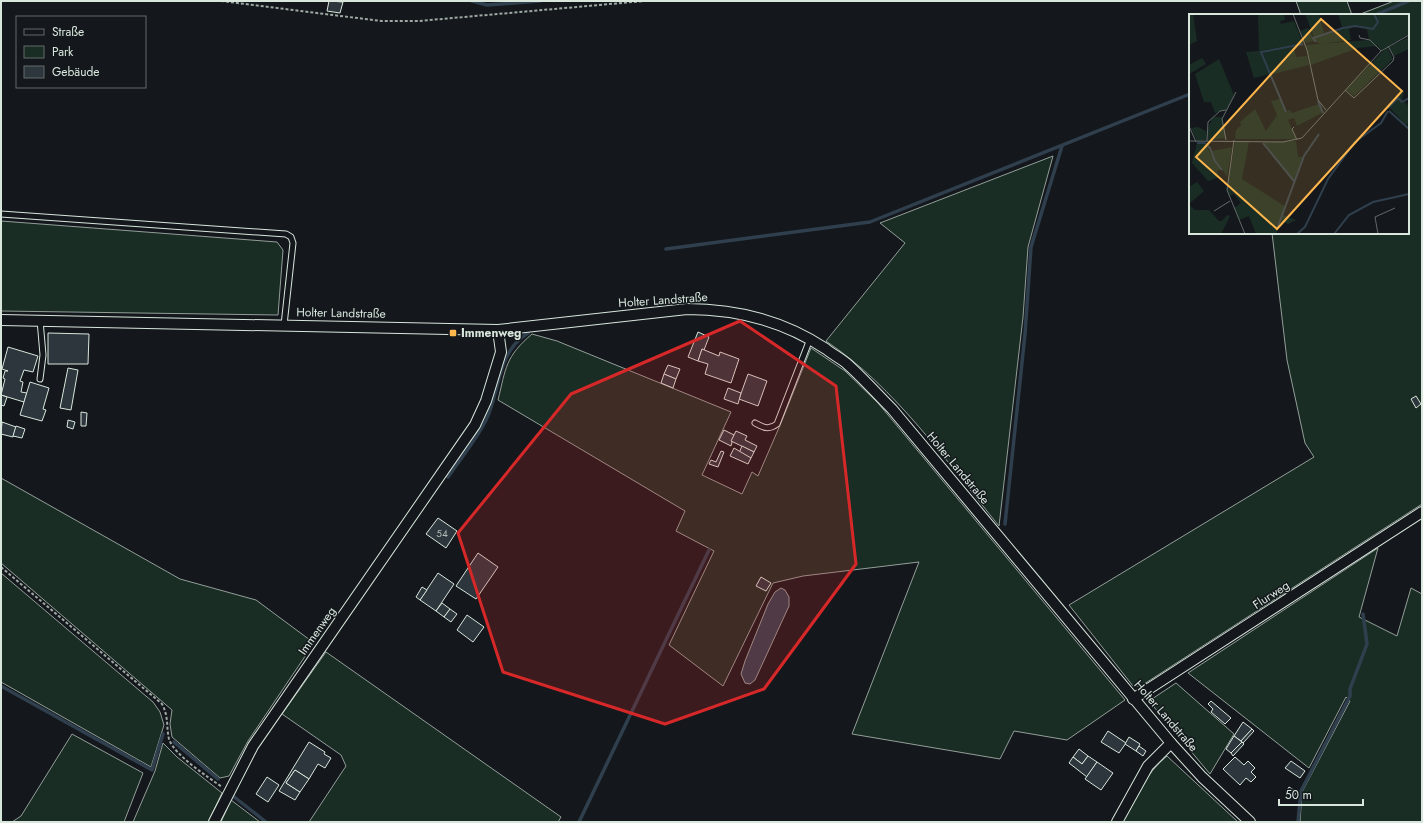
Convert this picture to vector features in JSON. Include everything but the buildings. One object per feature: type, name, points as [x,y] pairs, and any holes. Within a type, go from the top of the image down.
[{"type":"street","name":"Holter Landstraße","points":[[1,320],[498,330],[686,309],[712,309],[748,315],[778,323],[810,339],[845,362],[892,409],[1171,743],[1202,777],[1250,822]]},
{"type":"street","name":"Immenweg","points":[[214,822],[253,746],[475,425],[486,401],[501,352],[498,330]]},
{"type":"street","name":"Flurweg","points":[[1134,698],[1422,512]]},
{"type":"street","points":[[1117,822],[1148,766],[1171,743]]},
{"type":"lane","points":[[1,214],[286,234],[291,238],[293,243],[284,325]]},
{"type":"lane","points":[[40,320],[43,355],[40,378]]},
{"type":"lane","points":[[755,423],[765,428],[772,428],[777,424],[810,339]]},
{"type":"path","points":[[221,1],[381,21],[419,22],[644,1]]},
{"type":"path","points":[[1,567],[162,704],[167,713],[169,738],[172,746],[200,771],[229,792]]},
{"type":"highlighted area","points":[[740,321],[836,386],[856,564],[764,689],[665,724],[503,672],[458,533],[571,394]]},
{"type":"green space","points":[[1296,1],[1347,1],[1352,14],[1301,14]]},
{"type":"green space","points":[[1394,1],[1422,1],[1422,504],[1141,686],[1133,686],[1069,605],[1314,457],[1305,443],[1287,360],[1272,234],[1409,234],[1409,14],[1361,14]]},
{"type":"green space","points":[[1053,156],[1028,247],[1023,317],[999,526],[939,451],[898,403],[851,360],[826,341],[905,243],[880,223]]},
{"type":"green space","points":[[1,221],[277,242],[283,250],[278,315],[1,311]]},
{"type":"green space","points":[[532,334],[557,341],[731,412],[702,475],[742,494],[752,472],[758,476],[811,348],[845,371],[878,403],[1125,700],[1067,740],[1014,731],[1000,759],[852,734],[919,562],[803,576],[773,583],[723,686],[669,645],[714,551],[676,531],[685,511],[498,400],[505,371],[511,357],[523,342]]},
{"type":"green space","points":[[1,478],[180,579],[256,600],[314,643],[248,741],[229,776],[220,778],[172,737],[170,724],[172,710],[1,563]]},
{"type":"green space","points":[[1378,548],[1359,617],[1397,636],[1411,588],[1422,594],[1422,822],[1300,822],[1302,792],[1350,701],[1346,697],[1309,768],[1188,673]]},
{"type":"green space","points":[[1,573],[153,702],[160,712],[164,725],[151,767],[1,682]]},
{"type":"green space","points":[[326,652],[561,817],[558,822],[309,822],[346,766],[341,755],[282,714]]},
{"type":"green space","points":[[1176,683],[1234,734],[1210,774],[1149,701]]},
{"type":"green space","points":[[72,734],[143,773],[124,822],[12,822],[21,816]]},
{"type":"green space","points":[[163,743],[177,757],[222,793],[208,822],[133,822],[155,771]]},
{"type":"green space","points":[[1167,756],[1238,822],[1121,822],[1147,778]]},
{"type":"green space","points":[[231,800],[260,822],[221,822]]},
{"type":"water","points":[[781,588],[785,590],[789,597],[789,606],[755,680],[750,684],[745,683],[741,674],[745,661],[768,604],[775,592]]},
{"type":"waterway","points":[[472,1],[487,5],[540,1]]},
{"type":"waterway","points":[[1377,14],[1409,1]]},
{"type":"waterway","points":[[666,249],[870,222],[1189,94]]},
{"type":"waterway","points":[[1005,524],[1025,334],[1031,247],[1062,146]]},
{"type":"waterway","points":[[448,477],[473,442],[486,420],[501,372],[510,351],[518,341],[528,333]]},
{"type":"waterway","points":[[579,822],[709,550]]},
{"type":"waterway","points":[[1298,822],[1301,791],[1350,696],[1350,689],[1367,644],[1363,614]]},
{"type":"waterway","points":[[1,686],[152,770],[163,734]]},
{"type":"waterway","points":[[174,742],[218,779]]},
{"type":"waterway","points":[[233,796],[266,822]]},
{"type":"place","name":"Immenweg","points":[[453,333]]}]
